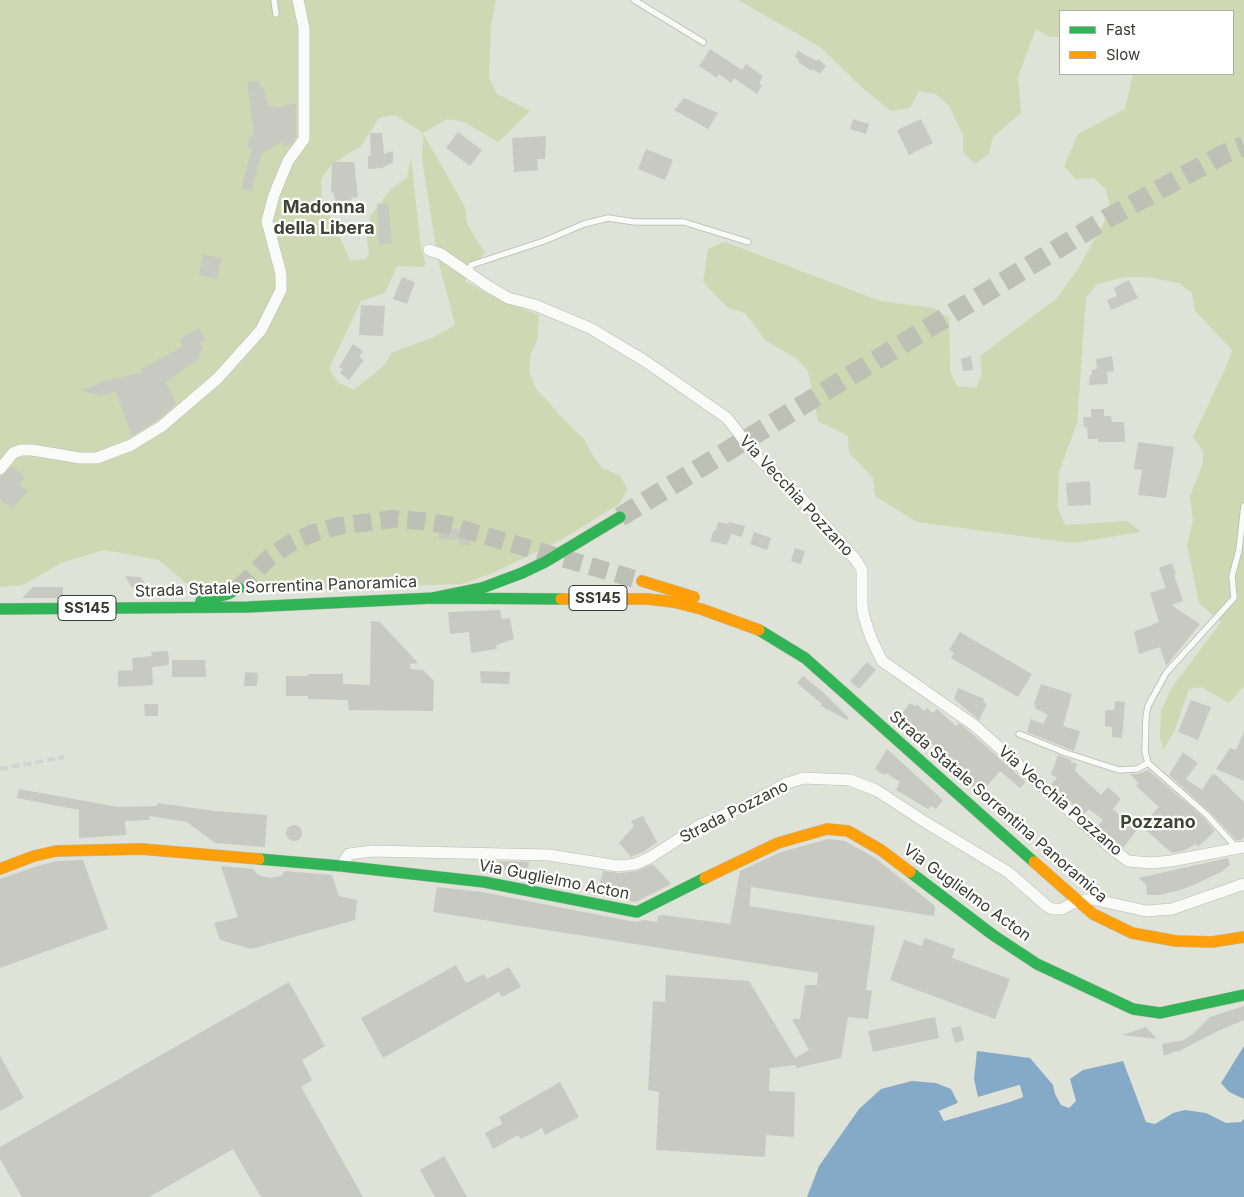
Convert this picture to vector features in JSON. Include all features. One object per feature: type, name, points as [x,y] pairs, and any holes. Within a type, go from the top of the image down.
[{"type":"main road","points":[[433,598],[482,588],[522,574],[620,516]]},
{"type":"main road","name":"SS145","points":[[642,581],[716,606],[759,630]]},
{"type":"main road","name":"SS145","points":[[174,608],[228,594],[239,588]]},
{"type":"main road","name":"Strada Statale Sorrentina Panoramica","points":[[0,609],[295,606],[433,598]]},
{"type":"main road","name":"SS145","points":[[433,598],[648,599],[673,602],[759,630]]},
{"type":"main road","name":"Strada Statale Sorrentina Panoramica","points":[[759,630],[804,658],[1093,914],[1132,933],[1176,940],[1212,942],[1244,937]]},
{"type":"main road","name":"Via Guglielmo Acton","points":[[0,869],[34,856],[56,851],[141,849],[341,866],[484,882],[637,912],[752,854],[778,843],[827,829],[848,831],[881,850],[993,935],[1037,964],[1133,1009],[1160,1013],[1244,995]]},
{"type":"street","points":[[0,469],[12,453],[21,450],[80,458],[97,458],[131,445],[162,426],[218,378],[261,330],[281,290],[281,274],[267,221],[274,195],[288,161],[304,139],[304,28],[298,0]]},
{"type":"street","name":"Via Vecchia Pozzano","points":[[429,250],[441,254],[508,298],[535,305],[590,328],[727,418],[757,457],[800,497],[856,560],[862,570],[864,617],[882,661],[974,725],[1122,857],[1128,861],[1152,863],[1244,846]]},
{"type":"street","name":"Strada Pozzano","points":[[341,866],[349,854],[372,851],[549,856],[618,866],[636,864],[651,857],[700,825],[745,806],[785,784],[803,778],[850,780],[876,790],[1008,872],[1052,909],[1062,909],[1078,901],[1092,899],[1146,912],[1172,909],[1244,884]]},
{"type":"lane","points":[[274,0],[276,14]]},
{"type":"lane","points":[[634,0],[703,42]]},
{"type":"lane","points":[[470,274],[471,265],[544,241],[584,224],[608,218],[635,222],[684,222],[748,242]]},
{"type":"lane","points":[[1244,506],[1240,550],[1232,576],[1234,598],[1166,673],[1148,706],[1145,752],[1148,763],[1207,815],[1234,845],[1244,846]]},
{"type":"lane","points":[[1019,734],[1066,753],[1119,770],[1136,769],[1148,763]]},
{"type":"green space","points":[[0,0],[496,0],[491,26],[489,78],[497,94],[530,111],[498,142],[464,122],[447,119],[423,133],[465,207],[467,224],[485,253],[473,266],[465,281],[492,296],[539,315],[537,340],[530,356],[530,373],[536,389],[584,439],[602,468],[619,475],[628,489],[619,504],[561,540],[493,573],[462,584],[325,589],[190,587],[159,560],[104,550],[61,563],[23,585],[0,587]],"holes":[[[395,115],[423,133],[422,160],[438,259],[455,325],[434,337],[391,353],[382,367],[354,390],[339,383],[329,369],[361,301],[385,293],[397,266],[423,267],[426,264],[421,248],[411,157],[407,178],[392,188],[371,215],[366,232],[369,253],[366,259],[350,260],[322,197],[321,179],[332,164],[361,146],[379,118]]]},
{"type":"green space","points":[[738,0],[1244,0],[1244,686],[1229,703],[1201,687],[1189,689],[1174,732],[1163,750],[1160,737],[1161,711],[1171,689],[1221,622],[1199,603],[1187,545],[1193,521],[1190,496],[1203,463],[1203,451],[1193,437],[1232,350],[1195,311],[1192,293],[1178,283],[1146,277],[1126,277],[1097,284],[1086,298],[1077,423],[1059,472],[1058,509],[1065,525],[1127,521],[1141,532],[1072,543],[917,522],[875,496],[873,478],[849,453],[848,436],[818,421],[808,371],[797,359],[765,340],[745,313],[727,307],[703,282],[708,249],[725,242],[880,301],[934,308],[949,318],[950,371],[957,386],[976,388],[982,373],[980,356],[1056,299],[1078,269],[1110,208],[1106,190],[1094,178],[1076,179],[1064,166],[1078,134],[1125,109],[1133,75],[1234,75],[1234,10],[1059,10],[1059,37],[1050,37],[1036,29],[1018,77],[1021,113],[993,137],[989,154],[975,164],[963,152],[963,135],[949,106],[936,94],[919,91],[910,108],[891,111],[865,90],[820,47]]},
{"type":"water","points":[[1244,1046],[1244,1099],[1229,1092],[1221,1083]]},
{"type":"water","points":[[977,1051],[1030,1058],[1053,1085],[1061,1105],[1069,1108],[1076,1101],[1070,1079],[1083,1070],[1123,1061],[1146,1122],[1155,1124],[1173,1113],[1185,1110],[1206,1113],[1226,1123],[1241,1122],[1244,1119],[1244,1197],[807,1197],[819,1166],[859,1109],[881,1089],[912,1081],[936,1083],[951,1089],[958,1103],[939,1111],[944,1121],[1023,1097],[1019,1085],[978,1097],[974,1079]]},
{"type":"pier","points":[[1020,1085],[1023,1097],[1010,1102],[944,1121],[939,1111],[960,1102],[959,1105],[942,1112],[945,1118],[1009,1100],[1020,1095],[1018,1088],[978,1100],[976,1098]]},
{"type":"building","points":[[710,49],[742,70],[746,64],[763,76],[759,84],[762,85],[757,94],[734,78],[731,83],[719,74],[717,78],[699,66]]},
{"type":"building","points":[[798,51],[817,61],[818,59],[826,66],[820,74],[798,62],[799,60],[795,57]]},
{"type":"building","points":[[259,81],[261,88],[264,87],[268,107],[273,105],[274,108],[296,103],[296,137],[291,144],[284,147],[283,142],[262,152],[251,192],[241,189],[252,148],[248,148],[249,137],[254,135],[247,82]]},
{"type":"building","points":[[684,98],[718,113],[708,129],[674,110]]},
{"type":"building","points":[[853,119],[869,124],[866,134],[850,129]]},
{"type":"building","points":[[921,119],[933,143],[909,155],[897,130]]},
{"type":"building","points":[[458,132],[482,150],[470,166],[446,148]]},
{"type":"building","points":[[370,133],[382,133],[384,154],[393,151],[393,162],[382,168],[368,169],[368,156],[371,156]]},
{"type":"building","points":[[546,136],[545,159],[537,159],[538,170],[514,172],[512,138]]},
{"type":"building","points":[[646,149],[673,160],[665,180],[638,169]]},
{"type":"building","points":[[332,162],[354,162],[358,197],[351,198],[353,205],[336,207],[334,193],[331,192]]},
{"type":"building","points":[[388,203],[392,243],[379,245],[377,204]]},
{"type":"building","points":[[203,254],[222,258],[217,279],[199,275]]},
{"type":"building","points":[[402,277],[415,282],[407,304],[393,299]]},
{"type":"building","points":[[1129,280],[1138,298],[1111,310],[1107,300],[1117,296],[1114,288]]},
{"type":"building","points":[[361,305],[385,306],[383,336],[359,335]]},
{"type":"building","points":[[198,328],[206,339],[200,343],[203,349],[199,352],[201,357],[166,382],[176,404],[158,420],[132,436],[116,392],[99,396],[80,390],[97,385],[97,383],[143,372],[141,369],[183,346],[179,340]]},
{"type":"building","points":[[353,344],[363,351],[359,357],[364,360],[349,380],[340,373],[343,369],[339,367]]},
{"type":"building","points":[[971,356],[973,370],[963,371],[961,359]]},
{"type":"building","points":[[1112,356],[1114,371],[1107,372],[1108,384],[1089,385],[1092,370],[1097,369],[1096,359]]},
{"type":"building","points":[[1091,409],[1104,409],[1104,416],[1111,416],[1112,422],[1124,422],[1125,442],[1098,442],[1098,439],[1088,439],[1087,427],[1084,427],[1083,417],[1091,417]]},
{"type":"building","points":[[732,436],[739,447],[730,453],[723,442]]},
{"type":"building","points":[[1138,442],[1174,447],[1166,498],[1138,495],[1142,470],[1134,469]]},
{"type":"building","points":[[12,466],[25,477],[19,485],[28,491],[12,509],[0,500],[0,478]]},
{"type":"building","points":[[1090,481],[1091,505],[1068,506],[1066,483]]},
{"type":"building","points":[[718,522],[728,524],[729,522],[745,526],[742,537],[731,534],[727,545],[710,541]]},
{"type":"building","points":[[439,528],[459,529],[458,540],[439,539]]},
{"type":"building","points":[[754,532],[771,538],[767,550],[750,544]]},
{"type":"building","points":[[460,533],[470,533],[470,545],[459,545]]},
{"type":"building","points":[[795,548],[805,551],[801,564],[791,561]]},
{"type":"building","points":[[1172,563],[1183,601],[1171,605],[1200,624],[1166,666],[1160,647],[1139,654],[1134,632],[1159,622],[1150,593],[1166,588],[1159,568]]},
{"type":"building","points":[[125,576],[140,577],[147,586],[132,588]]},
{"type":"building","points":[[33,587],[63,587],[63,598],[22,598]]},
{"type":"building","points":[[500,610],[502,619],[510,618],[514,639],[496,645],[497,649],[471,653],[469,632],[450,634],[448,612]]},
{"type":"building","points":[[371,621],[380,622],[418,663],[410,664],[411,669],[423,670],[434,681],[433,711],[349,710],[348,700],[308,699],[308,696],[286,696],[286,676],[343,674],[343,684],[370,685]]},
{"type":"building","points":[[960,632],[1032,674],[1018,697],[951,658],[954,653],[949,650]]},
{"type":"building","points":[[168,651],[169,665],[152,667],[153,685],[118,687],[118,671],[133,670],[132,658],[152,656],[151,652]]},
{"type":"building","points":[[172,660],[205,660],[206,677],[172,677]]},
{"type":"building","points":[[867,662],[876,670],[859,689],[850,681]]},
{"type":"building","points":[[480,671],[510,672],[509,684],[481,683]]},
{"type":"building","points":[[245,672],[258,673],[257,686],[244,686]]},
{"type":"building","points":[[803,676],[825,694],[849,718],[847,720],[821,706],[822,704],[797,683]]},
{"type":"building","points":[[1041,684],[1072,694],[1063,726],[1080,731],[1074,751],[1027,732],[1031,719],[1043,724],[1048,715],[1035,708],[1036,705],[1034,704]]},
{"type":"building","points":[[958,688],[984,699],[983,702],[987,704],[979,720],[954,699]]},
{"type":"building","points":[[1191,700],[1211,707],[1198,740],[1178,732]]},
{"type":"building","points":[[1115,701],[1125,702],[1122,738],[1112,737],[1112,727],[1105,726],[1105,710],[1114,710]]},
{"type":"building","points":[[910,703],[916,706],[917,704],[924,711],[927,708],[933,713],[937,709],[956,726],[959,723],[1026,782],[1020,788],[1000,771],[980,794],[932,752],[936,748],[917,732],[914,737],[896,721]]},
{"type":"building","points":[[144,704],[158,704],[158,716],[145,716]]},
{"type":"building","points":[[1244,732],[1244,781],[1216,769],[1230,748],[1236,750]]},
{"type":"building","points":[[887,749],[943,800],[936,809],[931,806],[928,809],[896,790],[900,782],[886,773],[884,775],[875,769]]},
{"type":"building","points":[[1183,752],[1198,763],[1186,779],[1202,790],[1212,774],[1214,776],[1215,774],[1244,802],[1244,837],[1241,840],[1236,840],[1210,812],[1169,775]]},
{"type":"building","points":[[1058,755],[1077,764],[1075,771],[1101,795],[1108,787],[1121,799],[1113,809],[1137,830],[1123,848],[1098,826],[1103,820],[1089,809],[1084,814],[1051,784],[1057,778],[1051,774]]},
{"type":"building","points":[[1148,770],[1204,818],[1215,831],[1198,847],[1196,844],[1183,851],[1172,853],[1141,826],[1159,807],[1136,786],[1138,783],[1130,774],[1138,774]]},
{"type":"building","points":[[19,789],[118,807],[157,806],[157,803],[216,811],[267,815],[265,847],[215,843],[187,822],[149,816],[150,820],[125,821],[126,835],[79,838],[79,810],[17,798]]},
{"type":"building","points":[[643,816],[657,842],[645,851],[631,857],[619,843],[634,826],[631,821]]},
{"type":"building","points":[[294,825],[300,827],[302,833],[300,839],[294,841],[288,839],[286,833],[288,827]]},
{"type":"building","points":[[828,839],[845,841],[875,858],[935,906],[934,916],[751,887],[749,906],[875,926],[866,990],[872,991],[868,1019],[848,1017],[841,1058],[796,1068],[796,1065],[770,1068],[769,1091],[795,1092],[794,1137],[766,1135],[765,1157],[656,1150],[659,1092],[648,1090],[653,1001],[665,1002],[666,975],[749,981],[795,1058],[809,1050],[792,1019],[800,1019],[805,985],[817,985],[818,973],[433,912],[437,887],[482,892],[635,922],[644,920],[657,922],[658,916],[663,915],[730,924],[740,871],[781,852]]},
{"type":"building","points":[[1228,858],[1230,865],[1221,872],[1191,886],[1159,895],[1147,895],[1146,884],[1138,878]]},
{"type":"building","points":[[83,860],[108,929],[0,968],[0,879],[57,861]]},
{"type":"building","points":[[499,861],[529,862],[528,872],[498,870]]},
{"type":"building","points":[[653,864],[671,884],[636,902],[597,894],[603,871],[619,873],[637,871]]},
{"type":"building","points":[[221,866],[253,869],[258,875],[269,878],[281,876],[285,871],[332,875],[339,896],[357,900],[355,920],[251,949],[220,940],[214,923],[238,917]]},
{"type":"building","points":[[925,938],[955,949],[952,958],[1010,979],[995,1019],[890,980],[904,940],[922,946]]},
{"type":"building","points":[[456,965],[466,983],[484,974],[487,979],[509,967],[521,987],[502,997],[499,992],[383,1058],[361,1018]]},
{"type":"building","points":[[289,982],[325,1046],[302,1060],[312,1080],[301,1087],[363,1197],[261,1197],[233,1149],[149,1197],[22,1197],[0,1159],[0,1147]]},
{"type":"building","points":[[1244,1006],[1244,1020],[1177,1052],[1164,1056],[1162,1044],[1184,1040],[1210,1017]]},
{"type":"building","points":[[935,1017],[939,1038],[873,1052],[868,1031]]},
{"type":"building","points":[[961,1026],[964,1040],[955,1043],[951,1028]]},
{"type":"building","points":[[1146,1027],[1157,1039],[1122,1035]]},
{"type":"building","points":[[0,1056],[24,1098],[0,1111]]},
{"type":"building","points":[[560,1082],[579,1117],[545,1135],[542,1128],[521,1139],[518,1135],[493,1149],[485,1133],[502,1124],[499,1117]]},
{"type":"building","points":[[444,1156],[467,1197],[435,1197],[420,1170]]},
{"type":"tunnel","points":[[620,517],[1106,219],[1224,154],[1244,146]]},
{"type":"tunnel","points":[[239,588],[269,558],[289,544],[311,534],[338,526],[393,519],[448,525],[642,581]]},
{"type":"railway","points":[[0,769],[64,757]]},
{"type":"traffic: fast","points":[[433,598],[482,588],[522,573],[545,562],[620,517]]},
{"type":"traffic: fast","points":[[201,601],[228,594],[239,588]]},
{"type":"traffic: fast","points":[[0,609],[248,607],[433,598],[561,599]]},
{"type":"traffic: fast","points":[[759,630],[805,658],[1034,862]]},
{"type":"traffic: fast","points":[[259,859],[484,882],[637,912],[705,878]]},
{"type":"traffic: fast","points":[[910,872],[993,935],[1037,964],[1133,1009],[1160,1013],[1244,995]]},
{"type":"traffic: slow","points":[[642,581],[694,597]]},
{"type":"traffic: slow","points":[[561,599],[648,599],[673,602],[701,609],[759,630]]},
{"type":"traffic: slow","points":[[705,878],[778,843],[827,829],[848,831],[881,850],[910,872]]},
{"type":"traffic: slow","points":[[0,869],[34,856],[56,851],[141,849],[259,859]]},
{"type":"traffic: slow","points":[[1034,862],[1093,914],[1132,933],[1176,941],[1212,942],[1244,937]]},
{"type":"district","name":"Madonna della Libera","points":[[324,218]]},
{"type":"district","name":"Pozzano","points":[[1158,823]]}]
